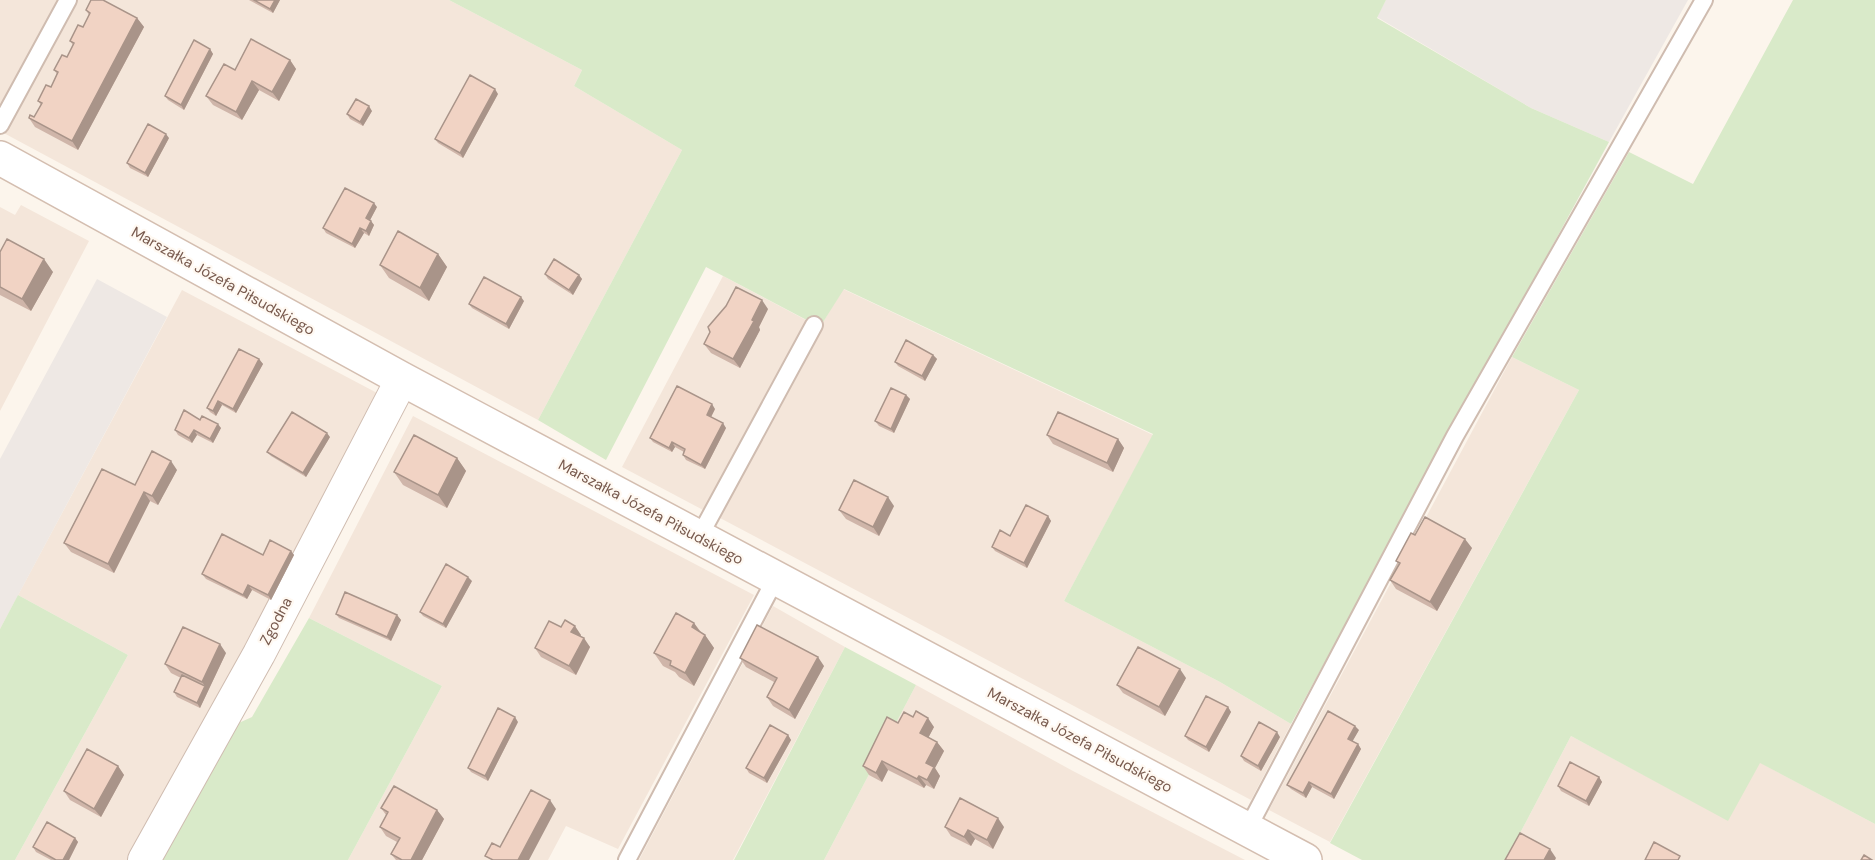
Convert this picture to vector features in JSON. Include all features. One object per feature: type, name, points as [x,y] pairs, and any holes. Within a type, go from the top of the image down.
[{"type":"street","name":"Marszałka Józefa Piłsudskiego","points":[[0,158],[402,379],[1305,860]]},
{"type":"street","name":"Zgodna","points":[[144,860],[259,654],[402,379]]},
{"type":"lane","points":[[0,125],[68,0]]},
{"type":"lane","points":[[1247,830],[1455,435],[1704,0]]},
{"type":"lane","points":[[699,537],[814,325]]},
{"type":"lane","points":[[627,860],[776,578]]},
{"type":"shaded area","points":[[0,0],[449,0],[582,70],[574,86],[682,150],[538,420],[0,131]]},
{"type":"shaded area","points":[[1386,0],[1688,0],[1609,142],[1531,108],[1377,17]]},
{"type":"shaded area","points":[[21,205],[89,241],[0,411],[0,207],[15,215]]},
{"type":"shaded area","points":[[723,276],[806,320],[705,511],[622,467]]},
{"type":"shaded area","points":[[97,279],[167,317],[0,629],[0,459]]},
{"type":"shaded area","points":[[843,289],[1153,435],[1064,601],[1220,682],[1291,724],[1251,800],[720,518],[820,327]]},
{"type":"shaded area","points":[[182,290],[379,394],[133,860],[15,860],[128,655],[18,595]]},
{"type":"shaded area","points":[[1512,357],[1579,390],[1330,842],[1269,810]]},
{"type":"shaded area","points":[[413,416],[754,595],[618,849],[566,826],[548,860],[348,860],[442,686],[309,618]]},
{"type":"shaded area","points":[[773,606],[845,647],[733,860],[639,860]]},
{"type":"shaded area","points":[[916,685],[1073,771],[1245,860],[824,860]]},
{"type":"shaded area","points":[[1571,736],[1728,820],[1759,762],[1875,824],[1875,860],[1506,860]]},
{"type":"green space","points":[[449,0],[1386,0],[1377,18],[1531,108],[1609,142],[1291,724],[1220,682],[1064,601],[1153,434],[844,289],[820,327],[706,267],[606,460],[538,420],[682,150],[574,86],[582,70]]},
{"type":"green space","points":[[1793,0],[1875,0],[1875,824],[1760,763],[1728,821],[1571,736],[1506,860],[1362,860],[1330,843],[1579,390],[1512,357],[1629,152],[1693,184]]},
{"type":"green space","points":[[18,595],[128,655],[15,860],[0,860],[0,629]]},
{"type":"green space","points":[[309,618],[442,686],[348,860],[160,860],[232,726],[252,717]]},
{"type":"green space","points":[[845,647],[916,685],[824,860],[734,860]]},
{"type":"building","points":[[91,0],[103,0],[137,18],[72,141],[29,118],[30,115],[34,117],[42,103],[38,101],[46,85],[51,87],[58,72],[54,70],[62,55],[67,57],[74,43],[70,41],[78,25],[83,27],[90,13],[86,10]]},
{"type":"building","points":[[254,0],[275,0],[270,9]]},
{"type":"building","points":[[251,39],[290,60],[272,92],[252,81],[236,112],[206,96],[224,64],[235,70]]},
{"type":"building","points":[[194,40],[210,49],[181,105],[165,96]]},
{"type":"building","points":[[470,75],[495,89],[460,153],[435,139]]},
{"type":"building","points":[[356,99],[369,106],[360,122],[347,114]]},
{"type":"building","points":[[148,124],[166,134],[145,173],[127,163]]},
{"type":"building","points":[[345,188],[374,203],[366,218],[371,221],[366,231],[360,228],[352,244],[323,228]]},
{"type":"building","points":[[398,231],[438,254],[420,288],[380,265]]},
{"type":"building","points":[[7,239],[44,259],[22,299],[0,287],[0,252]]},
{"type":"building","points":[[554,259],[579,275],[569,290],[545,274]]},
{"type":"building","points":[[484,277],[521,297],[506,324],[469,304]]},
{"type":"building","points":[[736,287],[762,300],[752,320],[754,321],[733,359],[704,344],[710,332],[708,327],[726,306]]},
{"type":"building","points":[[906,340],[933,355],[922,376],[895,362]]},
{"type":"building","points":[[239,349],[259,359],[233,409],[218,401],[213,411],[207,408]]},
{"type":"building","points":[[677,386],[712,404],[707,415],[723,423],[701,465],[683,455],[685,449],[672,442],[669,448],[650,438]]},
{"type":"building","points":[[891,388],[906,395],[891,429],[875,421]]},
{"type":"building","points":[[184,410],[200,420],[202,416],[218,424],[210,439],[194,430],[189,438],[175,430]]},
{"type":"building","points":[[292,412],[327,433],[303,473],[267,452]]},
{"type":"building","points":[[1058,412],[1118,439],[1107,463],[1047,435]]},
{"type":"building","points":[[414,435],[457,458],[438,495],[394,472]]},
{"type":"building","points":[[152,451],[171,461],[152,496],[144,492],[108,564],[64,543],[102,469],[135,485]]},
{"type":"building","points":[[854,480],[888,497],[873,527],[839,510]]},
{"type":"building","points":[[1026,505],[1048,516],[1024,563],[992,547],[1000,530],[1010,536]]},
{"type":"building","points":[[1425,517],[1465,539],[1430,602],[1390,580],[1400,563],[1396,561],[1411,533],[1415,535]]},
{"type":"building","points":[[222,534],[263,555],[270,540],[291,551],[268,595],[248,585],[243,595],[202,574]]},
{"type":"building","points":[[446,564],[468,577],[443,624],[420,612]]},
{"type":"building","points":[[345,592],[397,615],[387,637],[336,614]]},
{"type":"building","points":[[676,613],[694,623],[692,627],[705,635],[685,673],[670,665],[671,661],[654,653]]},
{"type":"building","points":[[565,620],[575,626],[571,632],[584,638],[569,666],[535,648],[549,621],[561,627]]},
{"type":"building","points":[[757,625],[818,657],[789,710],[767,697],[777,678],[740,658]]},
{"type":"building","points":[[183,627],[220,644],[202,682],[165,664]]},
{"type":"building","points":[[1138,647],[1180,669],[1159,707],[1117,685]]},
{"type":"building","points":[[182,675],[205,686],[197,703],[174,692]]},
{"type":"building","points":[[1206,696],[1228,707],[1206,747],[1185,736]]},
{"type":"building","points":[[498,708],[515,717],[485,776],[468,768]]},
{"type":"building","points":[[916,711],[928,718],[920,733],[937,742],[926,763],[934,767],[927,780],[919,776],[917,779],[882,761],[876,773],[863,766],[887,717],[898,723],[904,712],[913,717]]},
{"type":"building","points":[[1328,711],[1355,726],[1348,739],[1358,744],[1331,794],[1309,782],[1303,793],[1287,785]]},
{"type":"building","points":[[1259,722],[1277,732],[1258,766],[1241,756]]},
{"type":"building","points":[[770,725],[788,735],[764,778],[746,768]]},
{"type":"building","points":[[87,749],[118,766],[94,809],[64,791]]},
{"type":"building","points":[[1570,762],[1599,777],[1586,801],[1558,786]]},
{"type":"building","points":[[394,786],[437,810],[411,860],[402,860],[391,854],[400,838],[380,827],[388,812],[381,808]]},
{"type":"building","points":[[531,790],[550,800],[518,860],[493,860],[485,856],[492,843],[500,847]]},
{"type":"building","points":[[960,798],[998,818],[987,840],[968,830],[964,837],[945,827]]},
{"type":"building","points":[[47,822],[75,838],[63,860],[56,860],[33,847]]},
{"type":"building","points":[[1520,833],[1550,849],[1544,860],[1505,860]]},
{"type":"building","points":[[1654,842],[1680,856],[1678,860],[1645,860]]},
{"type":"building","points":[[1864,855],[1872,860],[1861,860]]}]
